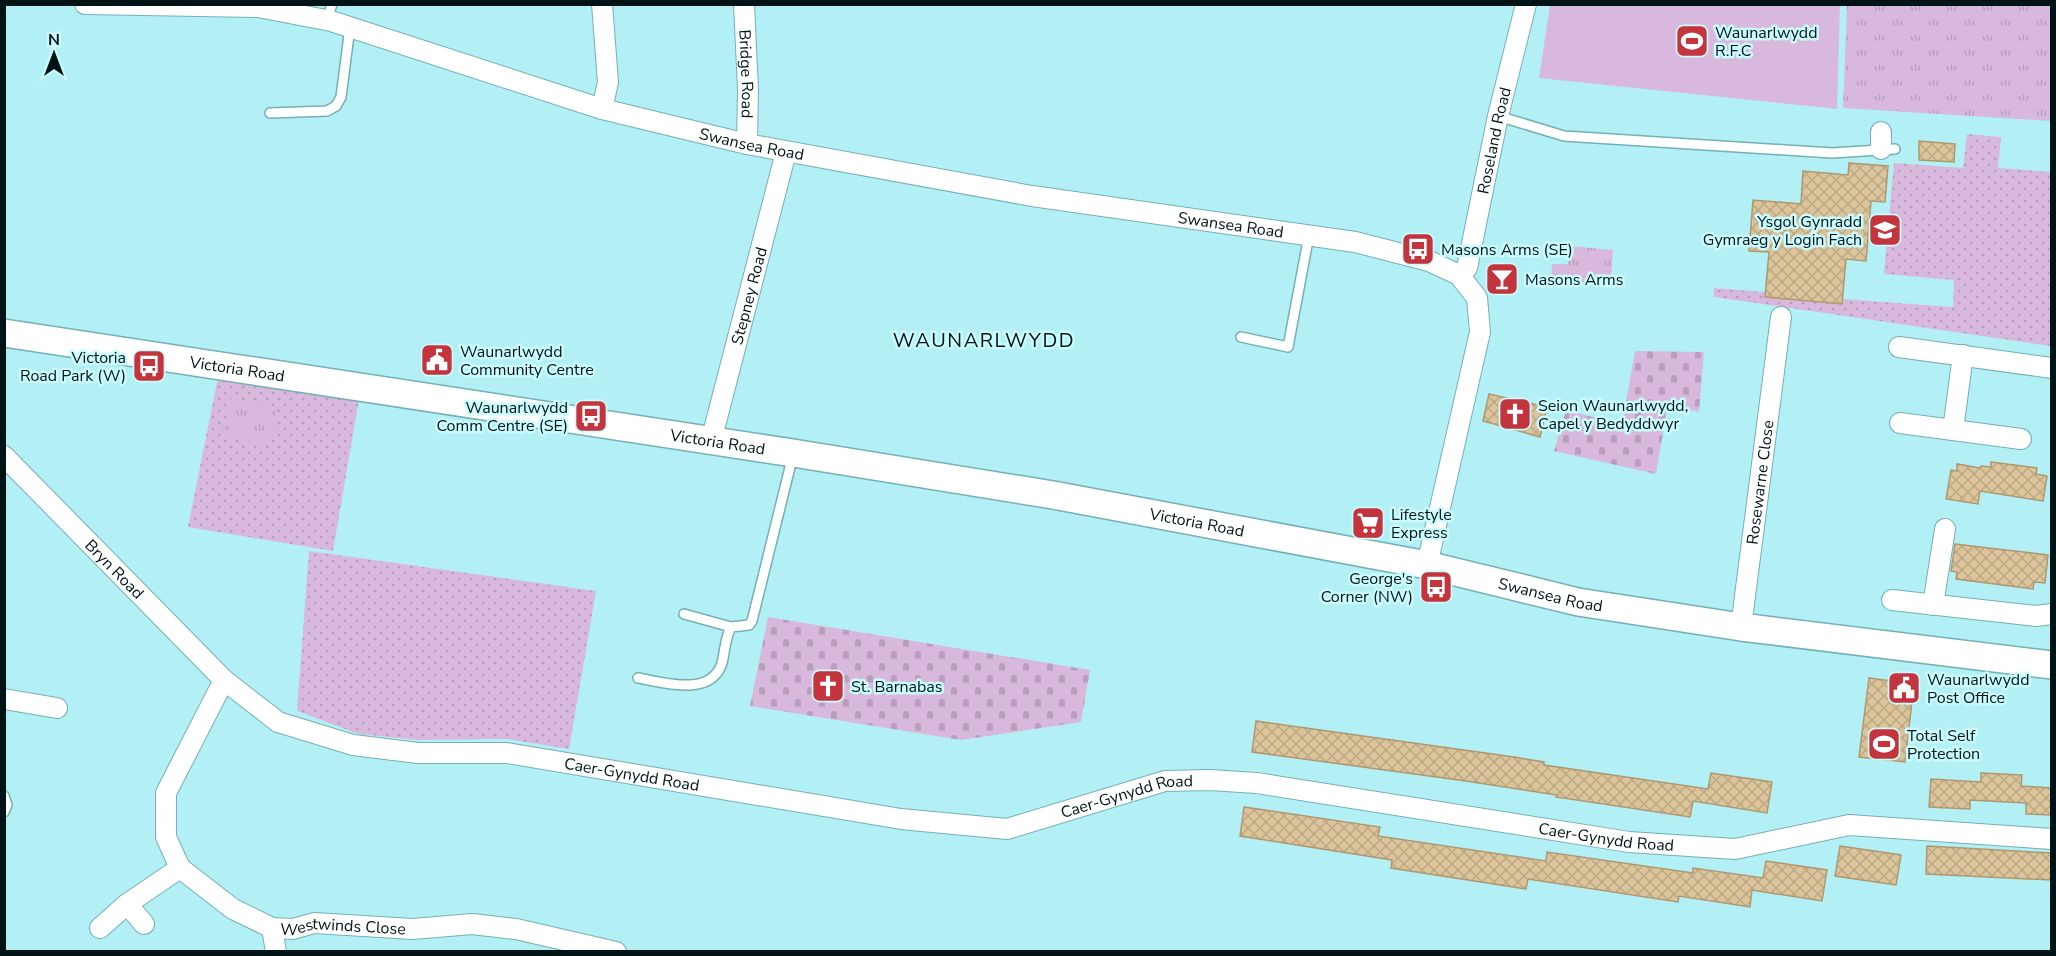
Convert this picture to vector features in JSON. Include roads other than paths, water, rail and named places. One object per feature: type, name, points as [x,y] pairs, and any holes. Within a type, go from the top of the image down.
[{"type":"main road","name":"Victoria Road","points":[[4,333],[793,453],[1053,495],[1427,565]]},
{"type":"main road","name":"Swansea Road","points":[[1427,565],[1578,602],[1741,627],[2052,665]]},
{"type":"street","name":"Swansea Road","points":[[84,4],[258,7],[330,12],[350,27],[602,109],[747,144],[1032,196],[1365,244],[1429,261],[1459,275],[1478,298],[1480,332],[1427,565]]},
{"type":"street","points":[[602,109],[608,82],[603,4]]},
{"type":"street","name":"Bridge Road","points":[[744,4],[748,89],[747,144]]},
{"type":"street","name":"Roseland Road","points":[[1459,275],[1467,268],[1497,116],[1526,4]]},
{"type":"street","name":"Stepney Road","points":[[711,441],[786,152]]},
{"type":"street","name":"Rosewarne Close","points":[[1741,627],[1770,337],[1781,317]]},
{"type":"street","points":[[1899,347],[2052,368]]},
{"type":"street","points":[[1953,430],[1964,355]]},
{"type":"street","points":[[1900,423],[2021,439]]},
{"type":"street","name":"Bryn Road","points":[[4,456],[224,680]]},
{"type":"street","points":[[1933,605],[1945,529]]},
{"type":"street","points":[[1892,600],[2036,616],[2052,614]]},
{"type":"street","name":"Caer-Gynydd Road","points":[[224,680],[278,722],[353,745],[418,753],[507,753],[869,814],[1007,829],[1165,781],[1210,780],[1257,783],[1629,842],[1735,849],[1849,825],[2052,839]]},
{"type":"street","name":"Westwinds Close","points":[[224,680],[165,793],[166,837],[180,868],[233,909],[272,928],[293,929],[314,923],[413,929],[472,924],[516,929],[616,951]]},
{"type":"street","points":[[4,699],[57,708]]},
{"type":"street","points":[[100,928],[127,904],[180,868]]},
{"type":"street","points":[[127,904],[144,924]]},
{"type":"street","name":"Westwinds Close","points":[[272,928],[276,951]]},
{"type":"lane","points":[[270,113],[327,111],[336,106],[341,97],[350,27]]},
{"type":"lane","points":[[1497,116],[1564,136],[1832,153],[1886,144]]},
{"type":"lane","points":[[1241,337],[1288,346],[1309,236]]},
{"type":"lane","points":[[684,614],[731,627],[749,625],[752,621],[793,453]]},
{"type":"lane","points":[[638,678],[683,685],[699,684],[709,680],[717,673],[721,665],[731,627]]},
{"type":"lane","points":[[4,796],[7,805],[4,812]]},
{"type":"place","name":"Waunarlwydd R.F.C","points":[[1692,41]]},
{"type":"place","name":"Ysgol Gynradd Gymraeg y Login Fach","points":[[1885,230]]},
{"type":"place","name":"Masons Arms (SE)","points":[[1418,249]]},
{"type":"place","name":"Masons Arms","points":[[1502,279]]},
{"type":"place","name":"Waunarlwydd Community Centre","points":[[437,360]]},
{"type":"place","name":"Victoria Road Park (W)","points":[[149,366]]},
{"type":"place","name":"Seion Waunarlwydd, Capel y Bedyddwyr","points":[[1515,414]]},
{"type":"place","name":"Waunarlwydd Comm Centre (SE)","points":[[591,416]]},
{"type":"place","name":"Lifestyle Express","points":[[1368,523]]},
{"type":"place","name":"George's Corner (NW)","points":[[1436,587]]},
{"type":"place","name":"St. Barnabas","points":[[828,686]]},
{"type":"place","name":"Waunarlwydd Post Office","points":[[1904,688]]},
{"type":"place","name":"Total Self Protection","points":[[1884,744]]},
{"type":"district","name":"WAUNARLWYDD","points":[[984,340]]}]
